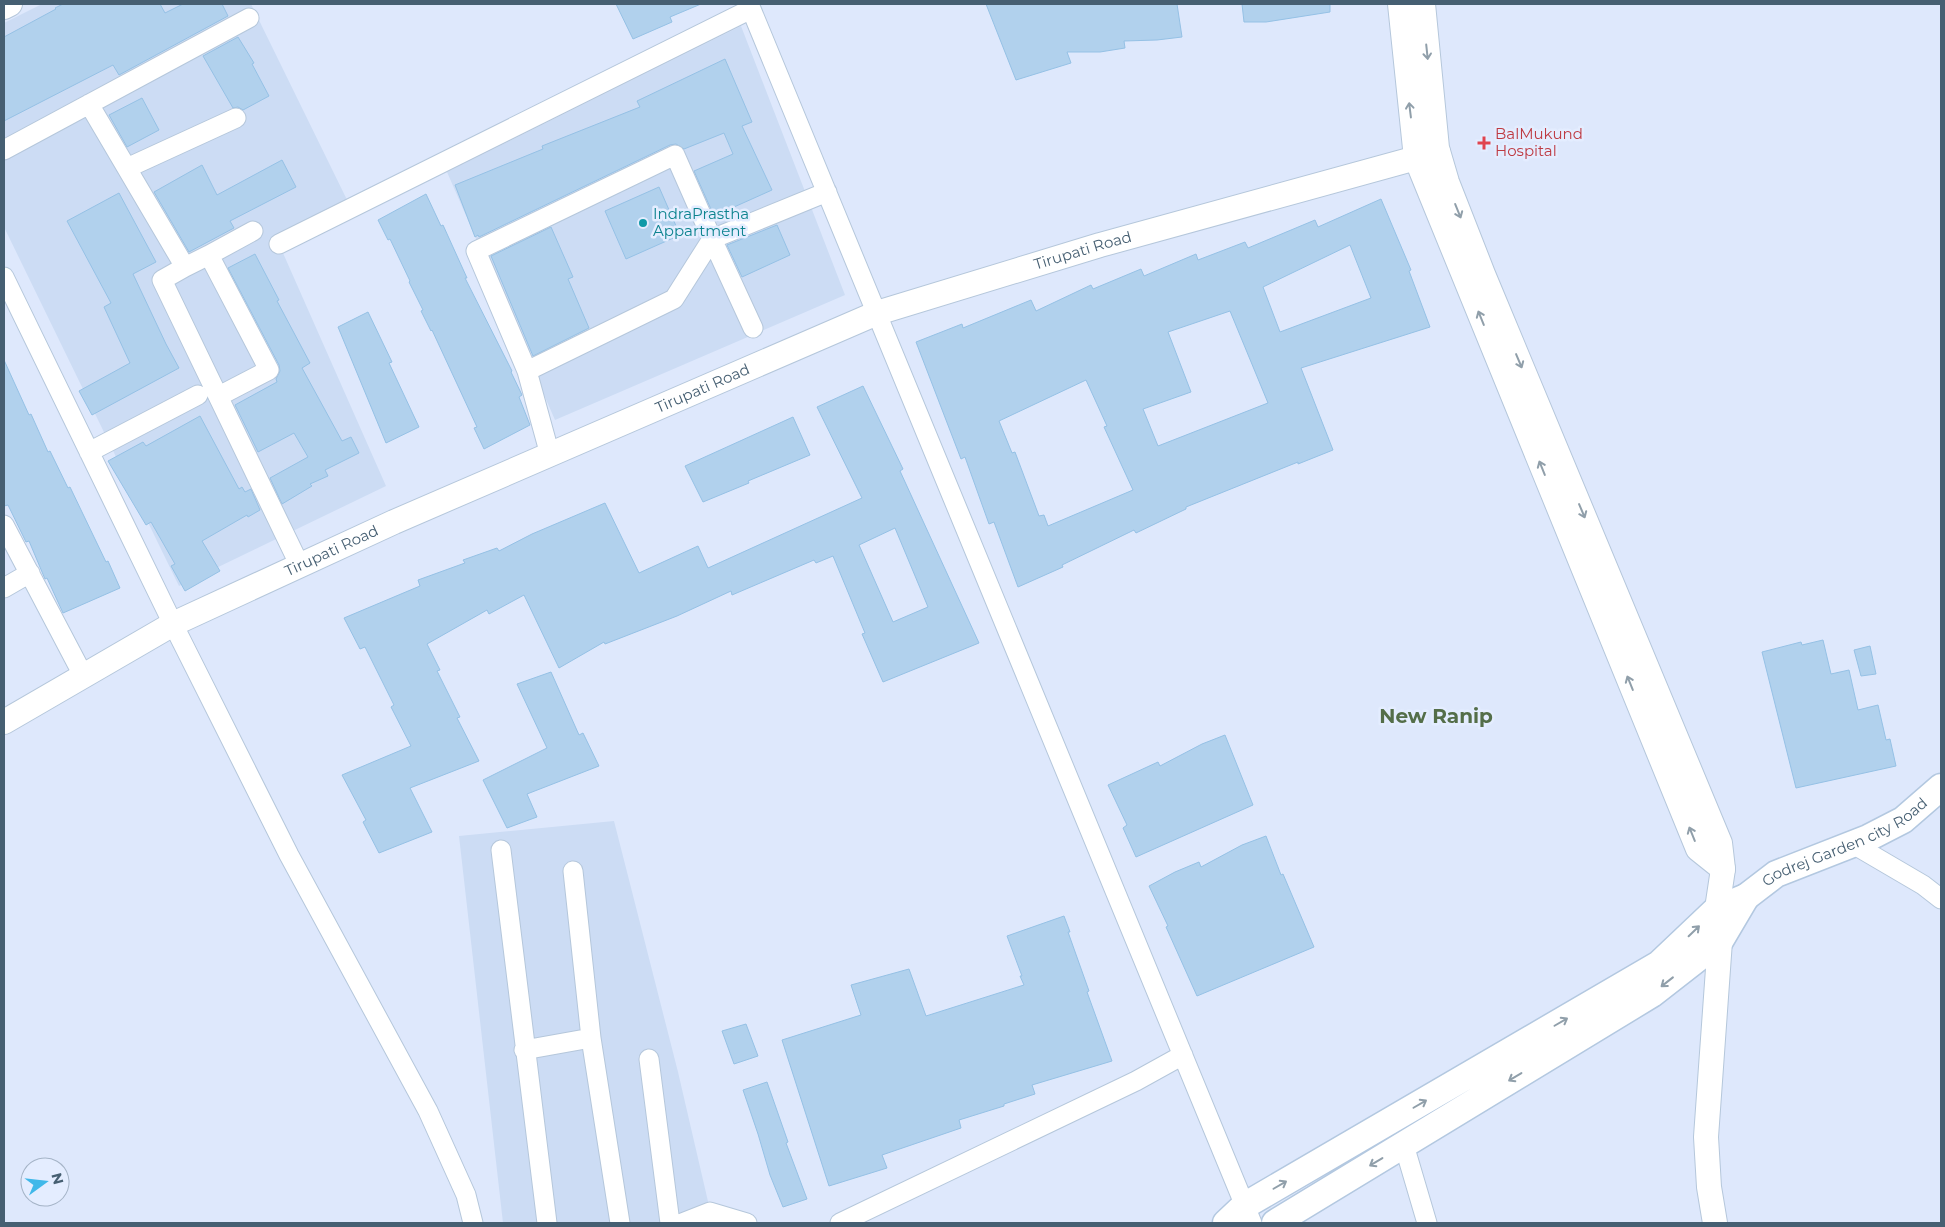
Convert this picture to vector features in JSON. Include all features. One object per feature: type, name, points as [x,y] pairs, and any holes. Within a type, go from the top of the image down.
[{"type":"main road","name":"Godrej Garden city Road","points":[[1746,898],[1776,874],[1853,844],[1903,820],[1941,787]]},
{"type":"main road","points":[[1241,1218],[1659,964],[1717,908],[1746,898]]},
{"type":"main road","points":[[1275,1223],[1652,994],[1720,941],[1746,898]]},
{"type":"street","points":[[4,7],[10,4]]},
{"type":"street","points":[[1400,4],[1427,155],[1447,182],[1483,274],[1720,843],[1723,869],[1717,908],[1720,941],[1706,1137],[1709,1187],[1714,1223]]},
{"type":"street","points":[[1423,4],[1427,155]]},
{"type":"street","points":[[279,244],[750,6],[1183,1054],[1241,1218]]},
{"type":"street","points":[[4,150],[249,18]]},
{"type":"street","points":[[89,104],[186,267]]},
{"type":"street","points":[[128,168],[236,118]]},
{"type":"street","points":[[550,455],[527,371],[476,251],[675,155],[753,328]]},
{"type":"street","name":"Tirupati Road","points":[[4,722],[173,624],[394,522],[877,313],[1100,245],[1427,155]]},
{"type":"street","points":[[527,371],[674,299],[712,239],[827,192]]},
{"type":"street","points":[[253,230],[162,280],[300,566]]},
{"type":"street","points":[[209,255],[269,370],[219,396]]},
{"type":"street","points":[[4,277],[288,855],[428,1112],[466,1195],[473,1223]]},
{"type":"street","points":[[89,452],[198,396]]},
{"type":"street","points":[[4,525],[84,677]]},
{"type":"street","points":[[4,588],[30,573]]},
{"type":"street","points":[[1853,844],[1923,885],[1941,899]]},
{"type":"street","points":[[501,850],[524,1050],[547,1223]]},
{"type":"street","points":[[573,871],[591,1038],[620,1223]]},
{"type":"street","points":[[524,1050],[591,1038]]},
{"type":"street","points":[[840,1223],[1136,1081],[1183,1054]]},
{"type":"street","points":[[649,1059],[670,1223]]},
{"type":"street","points":[[1404,1145],[1427,1223]]},
{"type":"street","points":[[682,1223],[710,1212],[747,1223]]},
{"type":"shaded area","points":[[42,4],[251,4],[351,208],[279,244],[386,486],[179,586],[4,227],[4,23]]},
{"type":"shaded area","name":"IndraPrastha Appartment","points":[[741,26],[845,295],[555,420],[447,172]]},
{"type":"shaded area","points":[[614,821],[678,1072],[713,1223],[503,1223],[459,836]]},
{"type":"building","points":[[63,4],[160,4],[165,13],[183,4],[222,4],[228,16],[119,75],[113,65],[4,121],[4,37]]},
{"type":"building","points":[[616,4],[701,4],[670,17],[672,22],[633,39]]},
{"type":"building","points":[[986,4],[1177,4],[1182,37],[1124,41],[1125,48],[1100,52],[1067,52],[1071,63],[1016,80]]},
{"type":"building","points":[[1242,4],[1330,4],[1330,12],[1266,22],[1244,22]]},
{"type":"building","points":[[238,37],[254,63],[252,64],[269,96],[243,110],[238,107],[233,108],[203,56]]},
{"type":"building","points":[[725,59],[752,122],[742,126],[772,190],[714,216],[694,171],[733,154],[724,133],[684,149],[676,144],[670,145],[479,237],[478,235],[475,237],[455,185],[543,149],[542,146],[640,107],[637,101]]},
{"type":"building","points":[[142,98],[159,130],[127,147],[109,115]]},
{"type":"building","points":[[282,160],[296,187],[230,221],[234,228],[189,252],[154,192],[202,165],[217,195]]},
{"type":"building","name":"IndraPrastha Appartment","points":[[659,187],[680,235],[626,259],[605,211]]},
{"type":"building","points":[[119,193],[156,262],[133,274],[179,368],[92,415],[79,391],[130,363],[104,307],[111,303],[67,221]]},
{"type":"building","points":[[426,194],[441,226],[443,225],[467,278],[465,278],[512,371],[522,395],[519,397],[530,425],[484,449],[474,428],[477,427],[432,330],[421,311],[423,310],[410,281],[390,239],[388,240],[378,220]]},
{"type":"building","points":[[1381,199],[1411,270],[1409,271],[1430,327],[1301,368],[1333,450],[1186,507],[1186,509],[1136,533],[1134,530],[1062,565],[1063,567],[1018,587],[994,522],[989,524],[965,457],[961,459],[916,342],[962,324],[963,328],[1031,300],[1036,311],[1091,285],[1093,289],[1141,269],[1144,276],[1196,254],[1198,260],[1245,242],[1248,248],[1315,220],[1318,227]],"holes":[[[1350,245],[1371,298],[1280,332],[1263,287]],[[1230,311],[1268,403],[1158,446],[1143,409],[1191,392],[1168,332]],[[1086,380],[1107,426],[1104,427],[1133,490],[1048,526],[1044,515],[1039,516],[1015,452],[1012,453],[999,421]]]},
{"type":"building","points":[[777,225],[790,255],[742,277],[727,245]]},
{"type":"building","points":[[551,227],[573,277],[568,279],[589,328],[533,356],[491,256]]},
{"type":"building","points":[[255,254],[279,300],[277,301],[310,363],[302,368],[342,441],[351,437],[359,453],[325,470],[328,476],[310,484],[312,486],[282,504],[270,478],[308,457],[294,433],[258,452],[235,405],[277,382],[276,379],[280,371],[279,365],[228,268]]},
{"type":"building","points":[[368,312],[392,362],[389,363],[419,427],[386,443],[338,327]]},
{"type":"building","points":[[4,360],[29,415],[31,414],[48,452],[50,451],[68,488],[70,487],[120,588],[63,613],[47,578],[45,579],[29,541],[26,542],[8,505],[4,506]]},
{"type":"building","points":[[863,386],[903,469],[900,471],[979,643],[883,682],[862,634],[865,633],[833,556],[816,563],[814,560],[732,595],[731,591],[677,616],[605,644],[604,642],[559,668],[524,595],[489,614],[487,610],[427,644],[440,670],[437,671],[460,717],[457,718],[479,761],[410,788],[432,832],[379,853],[363,822],[366,820],[342,775],[411,746],[391,707],[394,705],[365,647],[360,649],[344,618],[420,586],[418,580],[465,563],[463,560],[497,548],[499,551],[532,534],[605,503],[639,573],[698,546],[708,568],[862,498],[817,407]],"holes":[[[895,528],[928,607],[893,622],[859,545]]]},
{"type":"building","points":[[200,416],[239,489],[242,487],[245,492],[251,489],[260,510],[248,517],[247,515],[202,541],[220,571],[185,591],[171,566],[175,564],[151,522],[146,525],[108,461],[143,442],[146,446]]},
{"type":"building","points":[[793,417],[810,455],[703,502],[685,466]]},
{"type":"building","points":[[1823,640],[1831,674],[1849,670],[1858,710],[1878,705],[1886,740],[1890,739],[1896,766],[1796,788],[1762,652],[1801,642],[1802,645]]},
{"type":"building","points":[[1870,646],[1876,674],[1861,676],[1854,650]]},
{"type":"building","points":[[551,672],[579,735],[583,733],[599,766],[527,794],[537,817],[507,828],[483,780],[547,748],[517,684]]},
{"type":"building","points":[[1225,735],[1253,805],[1136,857],[1123,828],[1127,825],[1108,785],[1158,762],[1160,766],[1202,744]]},
{"type":"building","points":[[1266,836],[1281,875],[1283,874],[1314,947],[1197,996],[1149,886],[1199,862],[1201,867],[1242,845]]},
{"type":"building","points":[[1064,916],[1089,991],[1087,992],[1112,1061],[1032,1085],[1035,1094],[959,1120],[961,1128],[882,1155],[887,1168],[829,1186],[782,1040],[861,1015],[851,985],[909,969],[926,1016],[1024,985],[1007,936]]},
{"type":"building","points":[[746,1024],[758,1056],[734,1064],[722,1031]]},
{"type":"building","points":[[767,1082],[788,1142],[786,1143],[807,1199],[783,1207],[770,1175],[743,1090]]},
{"type":"place","name":"BalMukund Hospital","points":[[1484,143]]},
{"type":"place","name":"IndraPrastha Appartment","points":[[643,223]]},
{"type":"district","name":"New Ranip","points":[[1436,716]]}]
